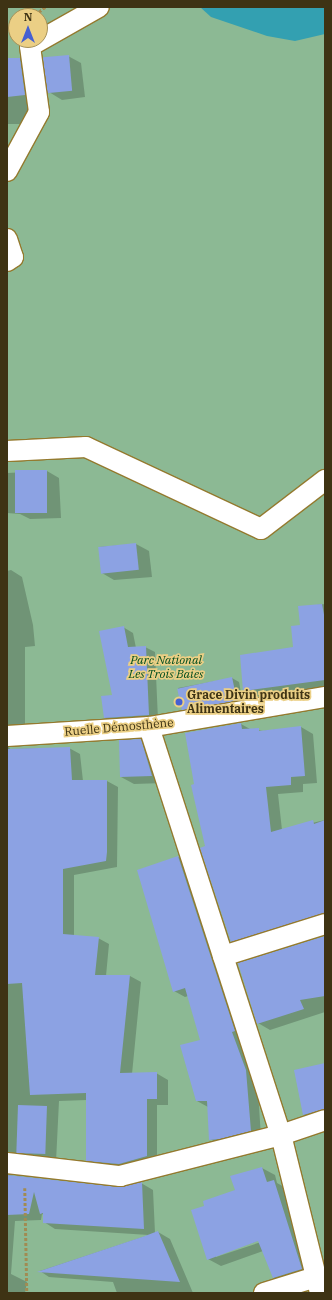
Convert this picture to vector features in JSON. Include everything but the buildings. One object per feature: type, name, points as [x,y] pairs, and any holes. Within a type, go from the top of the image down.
[{"type":"street","points":[[7,171],[39,112],[30,46],[99,7]]},
{"type":"street","points":[[7,239],[13,257],[7,261]]},
{"type":"street","points":[[7,450],[86,447],[261,529],[325,480]]},
{"type":"street","name":"Ruelle Démosthène","points":[[7,736],[149,727],[325,697]]},
{"type":"street","points":[[149,727],[281,1135],[318,1285],[264,1293]]},
{"type":"street","points":[[223,956],[325,924]]},
{"type":"street","points":[[16,1164],[120,1176],[281,1135],[325,1120]]},
{"type":"path","points":[[16,1164],[27,1293]]},
{"type":"green space","name":"Parc National Les Trois Baies","points":[[7,7],[325,7],[325,1293],[7,1293]]},
{"type":"water","points":[[200,7],[325,7],[325,34],[295,41],[267,36],[211,17]]},
{"type":"place","name":"Grace Divin produits Alimentaires","points":[[179,702]]}]
